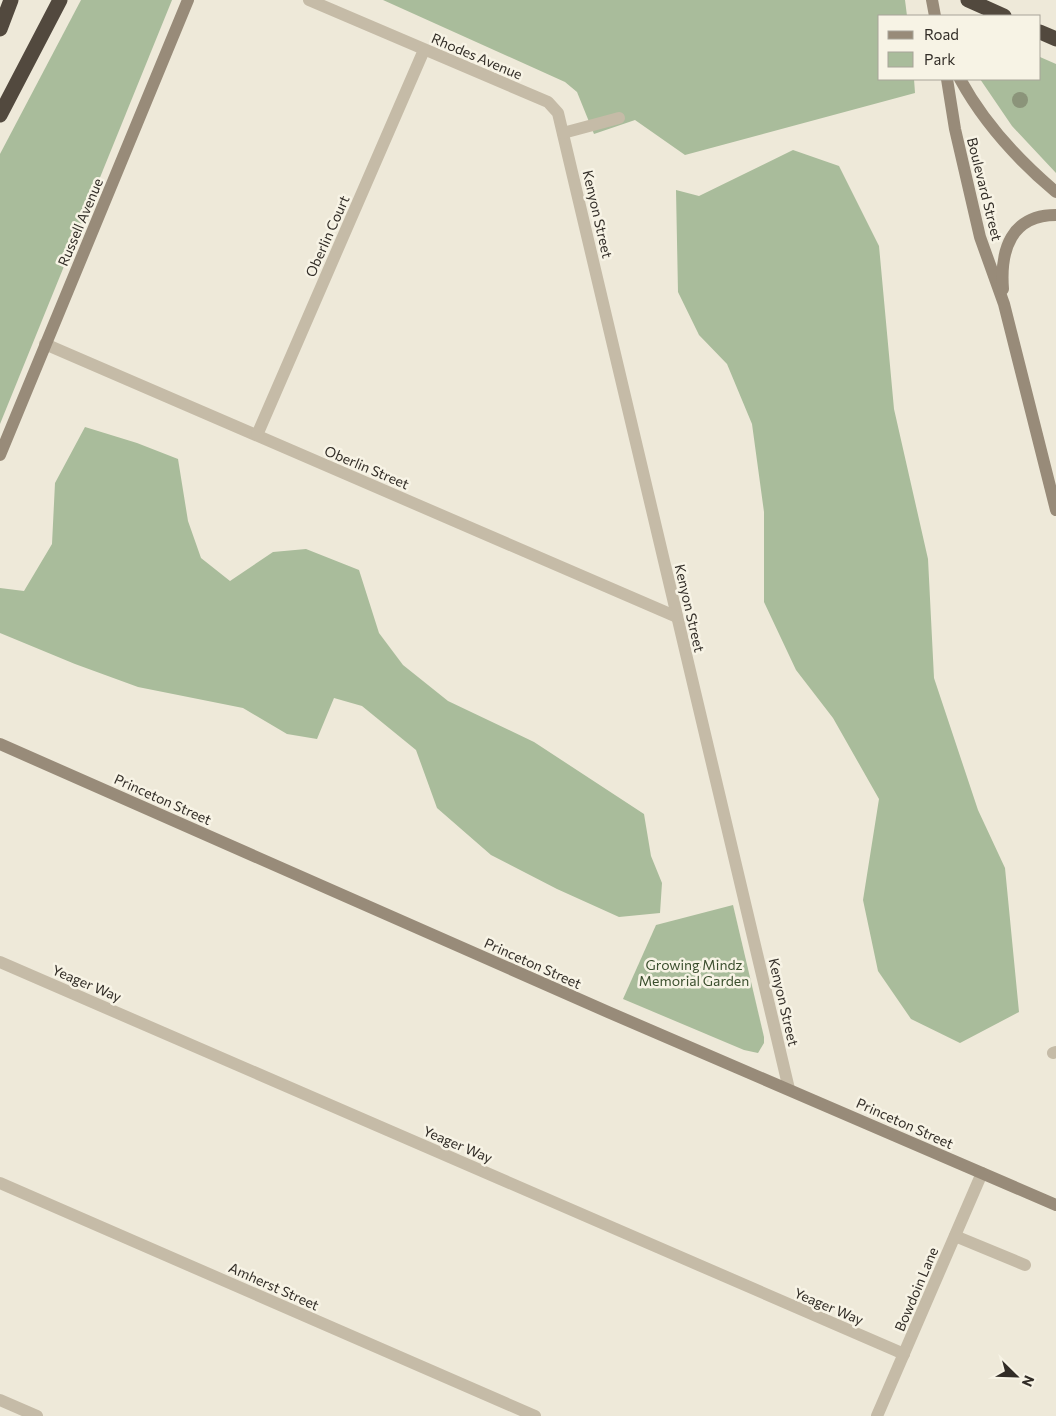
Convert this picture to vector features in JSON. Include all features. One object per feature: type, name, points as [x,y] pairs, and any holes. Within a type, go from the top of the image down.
[{"type":"highway","points":[[0,29],[11,0]]},
{"type":"highway","points":[[0,115],[60,0]]},
{"type":"highway","points":[[968,0],[1002,15]]},
{"type":"highway","points":[[1041,32],[1056,39]]},
{"type":"street","name":"Russell Avenue","points":[[0,455],[188,0]]},
{"type":"street","name":"Rhodes Avenue","points":[[309,0],[548,102],[558,113],[563,133]]},
{"type":"street","points":[[932,0],[935,15]]},
{"type":"street","name":"Oberlin Court","points":[[257,435],[424,50]]},
{"type":"street","name":"Boulevard Street","points":[[947,80],[955,129],[980,237],[1004,304],[1056,510]]},
{"type":"street","points":[[961,80],[1008,147],[1033,173],[1056,192]]},
{"type":"street","points":[[563,133],[619,118]]},
{"type":"street","name":"Kenyon Street","points":[[563,133],[790,1089]]},
{"type":"street","name":"Boulevard Street","points":[[1004,304],[1002,275],[1004,258],[1012,237],[1018,228],[1028,221],[1044,215],[1056,215]]},
{"type":"street","name":"Oberlin Street","points":[[45,344],[677,617]]},
{"type":"street","name":"Princeton Street","points":[[0,744],[608,1012],[1056,1205]]},
{"type":"street","name":"Yeager Way","points":[[0,962],[904,1354]]},
{"type":"street","name":"Bowdoin Lane","points":[[877,1416],[982,1174]]},
{"type":"street","name":"Amherst Street","points":[[0,1182],[535,1416]]},
{"type":"street","points":[[955,1236],[1025,1265]]},
{"type":"street","points":[[0,1400],[37,1416]]},
{"type":"green space","points":[[81,0],[172,0],[0,424],[0,154]]},
{"type":"green space","points":[[383,0],[905,0],[907,15],[878,15],[878,80],[914,80],[915,93],[685,155],[635,120],[594,134],[577,92],[565,82]]},
{"type":"green space","points":[[1041,57],[1056,64],[1056,173],[1012,126],[981,80],[1041,80]]},
{"type":"green space","points":[[793,150],[839,166],[879,246],[894,409],[928,559],[934,678],[978,810],[1005,868],[1019,1012],[960,1043],[911,1019],[878,971],[863,900],[879,799],[833,718],[796,670],[764,602],[764,512],[752,424],[727,364],[699,335],[678,292],[676,190],[699,196]]},
{"type":"green space","points":[[85,427],[137,443],[178,459],[188,521],[201,558],[230,581],[273,552],[306,549],[359,570],[379,633],[403,665],[448,701],[534,742],[644,814],[651,856],[662,883],[660,913],[619,917],[557,889],[491,855],[437,808],[416,750],[362,706],[334,698],[317,739],[287,734],[243,708],[138,687],[75,664],[0,633],[0,588],[24,591],[52,544],[55,483]]},
{"type":"green space","name":"Growing Mindz Memorial Garden","points":[[733,905],[764,1037],[764,1043],[758,1053],[744,1050],[623,999],[656,925]]}]
